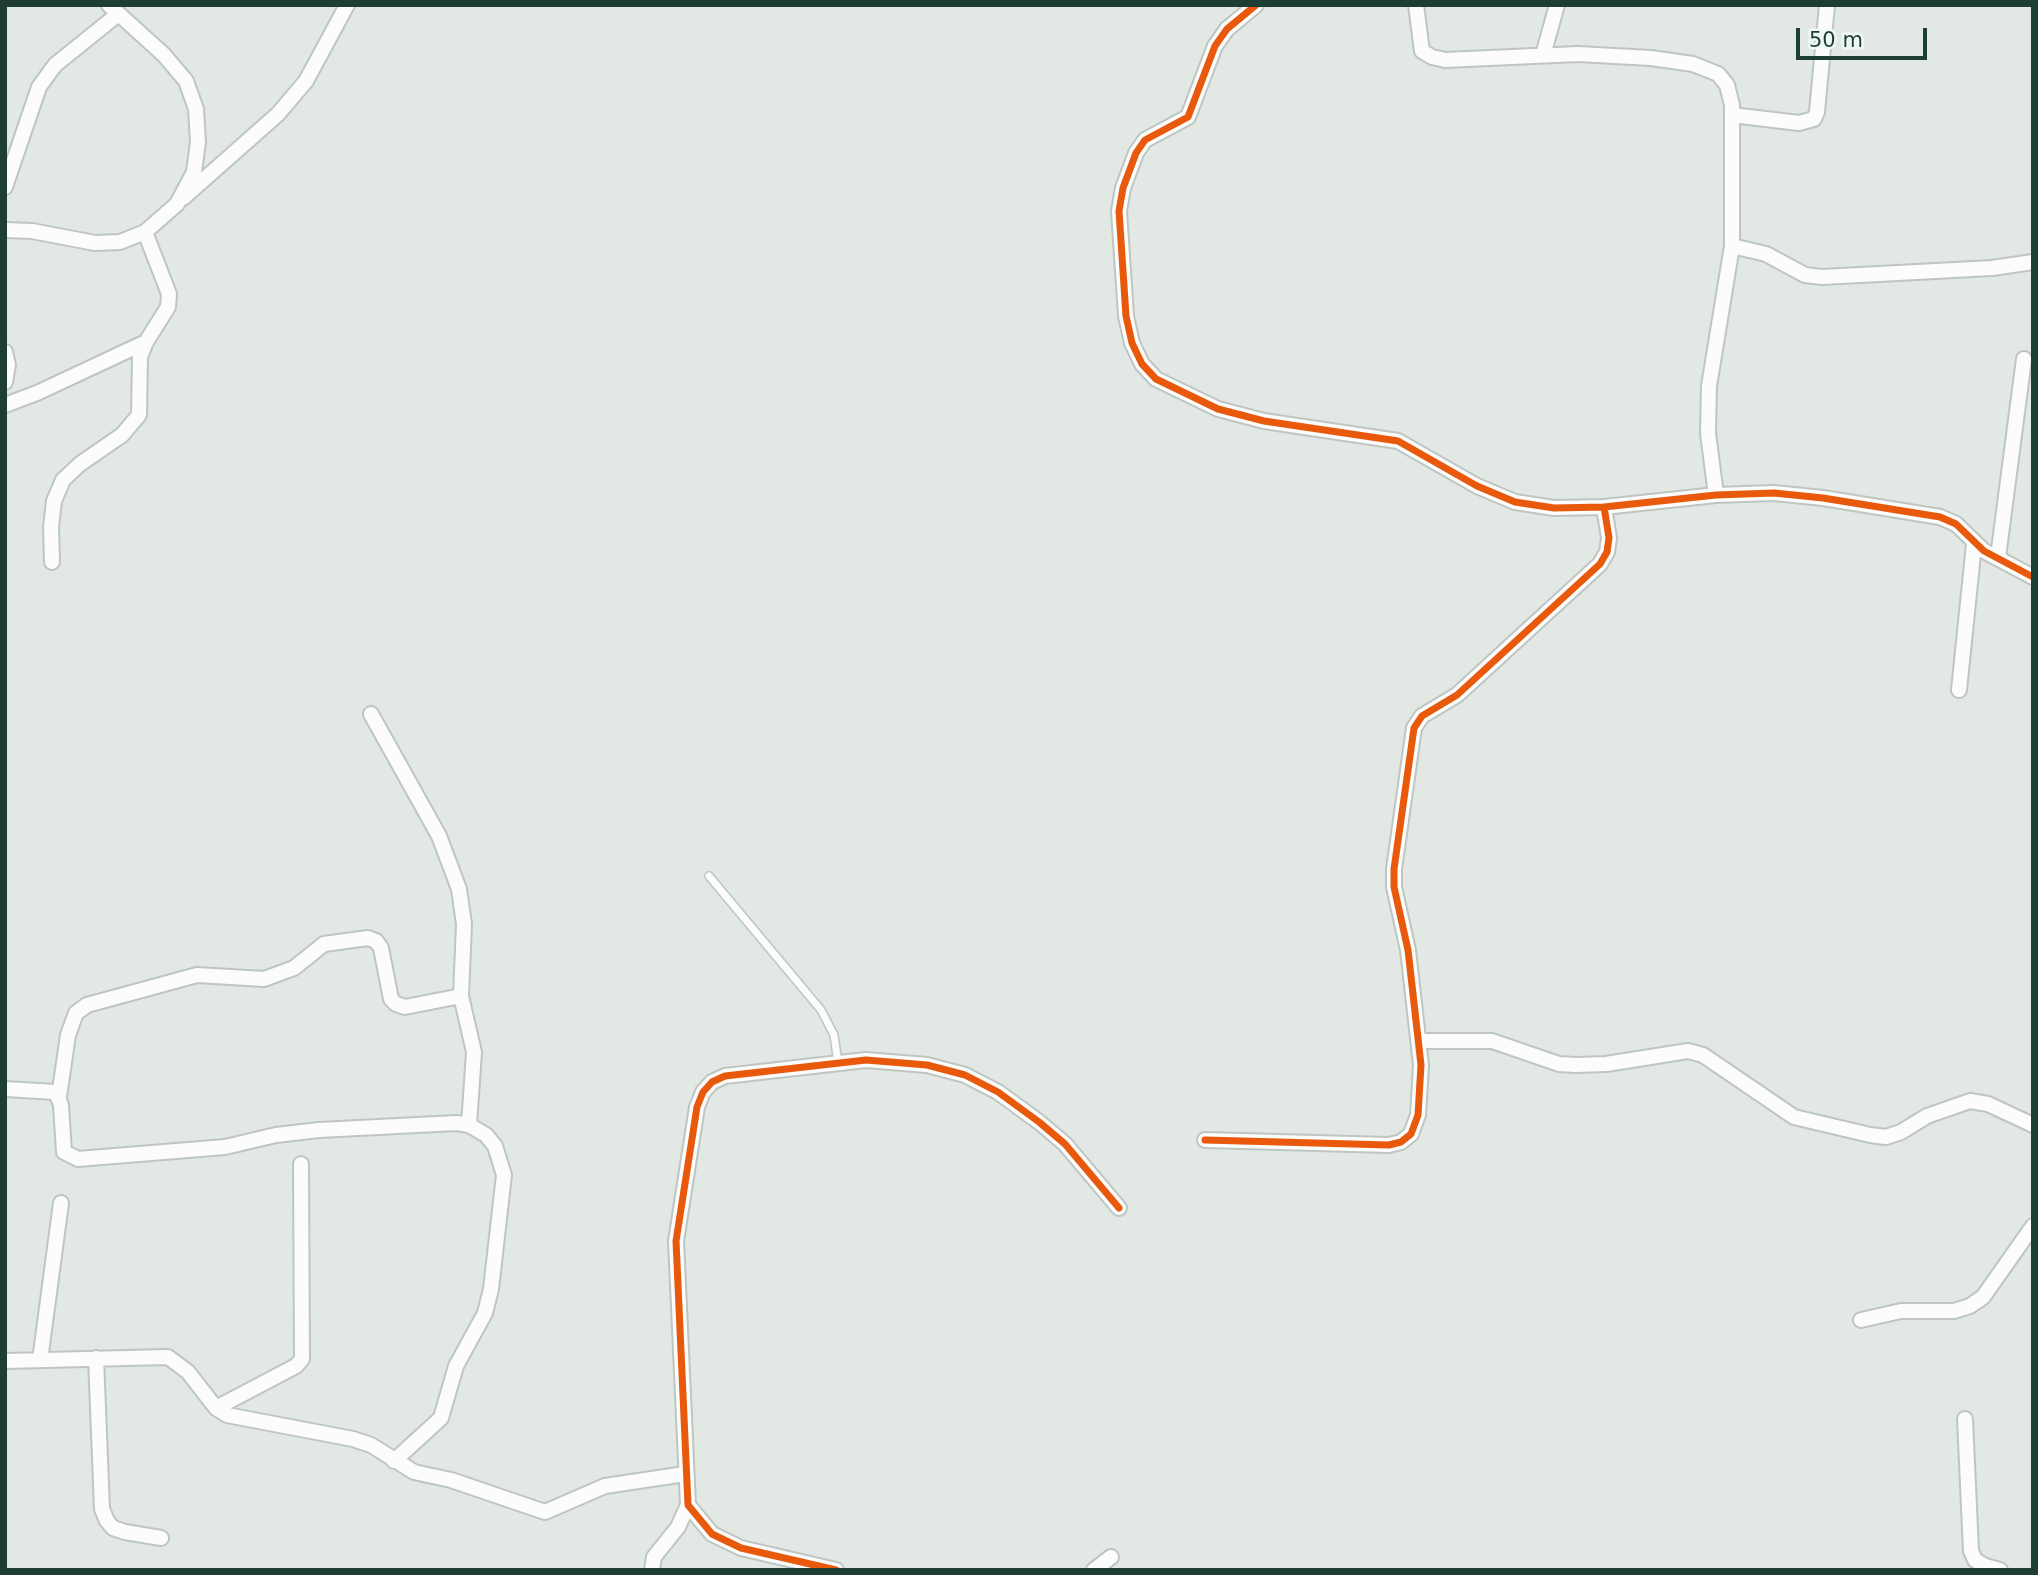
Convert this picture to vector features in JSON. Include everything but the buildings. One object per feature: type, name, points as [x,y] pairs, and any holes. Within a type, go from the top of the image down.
[{"type":"street","points":[[5,230],[32,231],[95,243],[120,242],[145,232],[278,114],[306,81],[347,5]]},
{"type":"street","points":[[1256,5],[1227,29],[1215,46],[1188,117],[1145,140],[1136,152],[1123,188],[1119,211],[1126,316],[1132,343],[1142,364],[1156,379],[1218,410],[1264,421],[1398,441],[1477,486],[1515,502],[1554,508],[1604,507],[1716,495],[1774,493],[1940,517],[1956,524],[1974,544],[2033,577]]},
{"type":"street","points":[[1416,5],[1422,51],[1432,57],[1445,60],[1602,55],[1693,64],[1718,74],[1727,85],[1732,115],[1732,246],[1709,386],[1708,433],[1716,495]]},
{"type":"street","points":[[1543,55],[1557,5]]},
{"type":"street","points":[[1732,115],[1799,123],[1814,119],[1817,112],[1827,5]]},
{"type":"street","points":[[5,187],[39,87],[55,65],[113,10],[172,63],[186,81],[196,109],[198,142],[194,172],[177,204]]},
{"type":"street","points":[[52,562],[51,527],[54,501],[63,480],[80,464],[122,435],[139,415],[139,371],[146,342],[168,307],[169,294],[145,232]]},
{"type":"street","points":[[1732,246],[1766,254],[1786,267],[1822,277],[1992,268],[2033,262]]},
{"type":"street","points":[[5,405],[146,342]]},
{"type":"street","points":[[5,352],[8,365],[5,382]]},
{"type":"street","points":[[1998,557],[2024,359]]},
{"type":"street","points":[[1205,1140],[1389,1145],[1401,1143],[1411,1134],[1418,1115],[1422,1065],[1408,950],[1394,869],[1414,728],[1422,716],[1457,695],[1600,564],[1607,552],[1609,538],[1604,507]]},
{"type":"street","points":[[1959,690],[1974,544]]},
{"type":"street","points":[[371,714],[451,861],[464,924],[461,996],[474,1052],[469,1125]]},
{"type":"street","points":[[394,1461],[441,1418],[450,1379],[485,1313],[491,1289],[504,1175],[495,1146],[486,1135],[469,1125],[288,1133],[238,1145],[78,1159],[64,1152],[60,1097],[68,1035],[76,1013],[87,1005],[197,975],[264,979],[294,968],[324,944],[368,938],[376,941],[381,948],[391,999],[397,1004],[405,1007],[461,996]]},
{"type":"street","points":[[1419,1041],[1492,1041],[1559,1063],[1576,1065],[1606,1064],[1688,1051],[1703,1055],[1794,1117],[1870,1135],[1893,1135],[1937,1112],[1970,1101],[1987,1104],[2033,1125]]},
{"type":"street","points":[[652,1570],[654,1557],[678,1527],[688,1505],[676,1241],[696,1107],[703,1092],[712,1082],[725,1076],[838,1063],[895,1060],[965,1075],[998,1092],[1065,1144],[1119,1209]]},
{"type":"street","points":[[5,1089],[48,1090],[56,1092],[60,1097]]},
{"type":"street","points":[[216,1408],[296,1366],[302,1359],[301,1164]]},
{"type":"street","points":[[40,1360],[61,1203]]},
{"type":"street","points":[[1860,1320],[1901,1311],[1954,1311],[1970,1306],[1983,1297],[2033,1226]]},
{"type":"street","points":[[5,1361],[168,1357],[188,1371],[216,1408],[243,1420],[353,1439],[370,1445],[414,1472],[451,1480],[545,1511],[605,1486],[685,1474]]},
{"type":"street","points":[[96,1358],[102,1509],[113,1528],[162,1538]]},
{"type":"street","points":[[1965,1419],[1971,1551],[1975,1560],[2000,1570]]},
{"type":"street","points":[[688,1505],[712,1534],[741,1548],[836,1570]]},
{"type":"street","points":[[1094,1570],[1111,1557]]},
{"type":"lane","points":[[709,876],[821,1010],[834,1035],[838,1063]]},
{"type":"cycle path","points":[[1256,5],[1227,29],[1215,46],[1188,117],[1145,140],[1136,153],[1123,188],[1119,211],[1126,316],[1132,343],[1142,364],[1156,379],[1218,409],[1264,421],[1398,441],[1477,486],[1515,502],[1554,508],[1604,507],[1716,495],[1774,493],[1823,498],[1940,517],[1956,524],[1984,551],[2033,577]]},
{"type":"cycle path","points":[[1205,1140],[1389,1145],[1401,1142],[1411,1134],[1418,1115],[1421,1065],[1408,950],[1394,887],[1394,869],[1414,728],[1422,716],[1457,695],[1600,564],[1607,552],[1609,538],[1604,507]]},
{"type":"cycle path","points":[[836,1570],[741,1548],[712,1534],[688,1505],[676,1241],[697,1107],[703,1092],[712,1082],[725,1076],[866,1060],[927,1065],[965,1075],[998,1092],[1065,1144],[1119,1208]]}]
